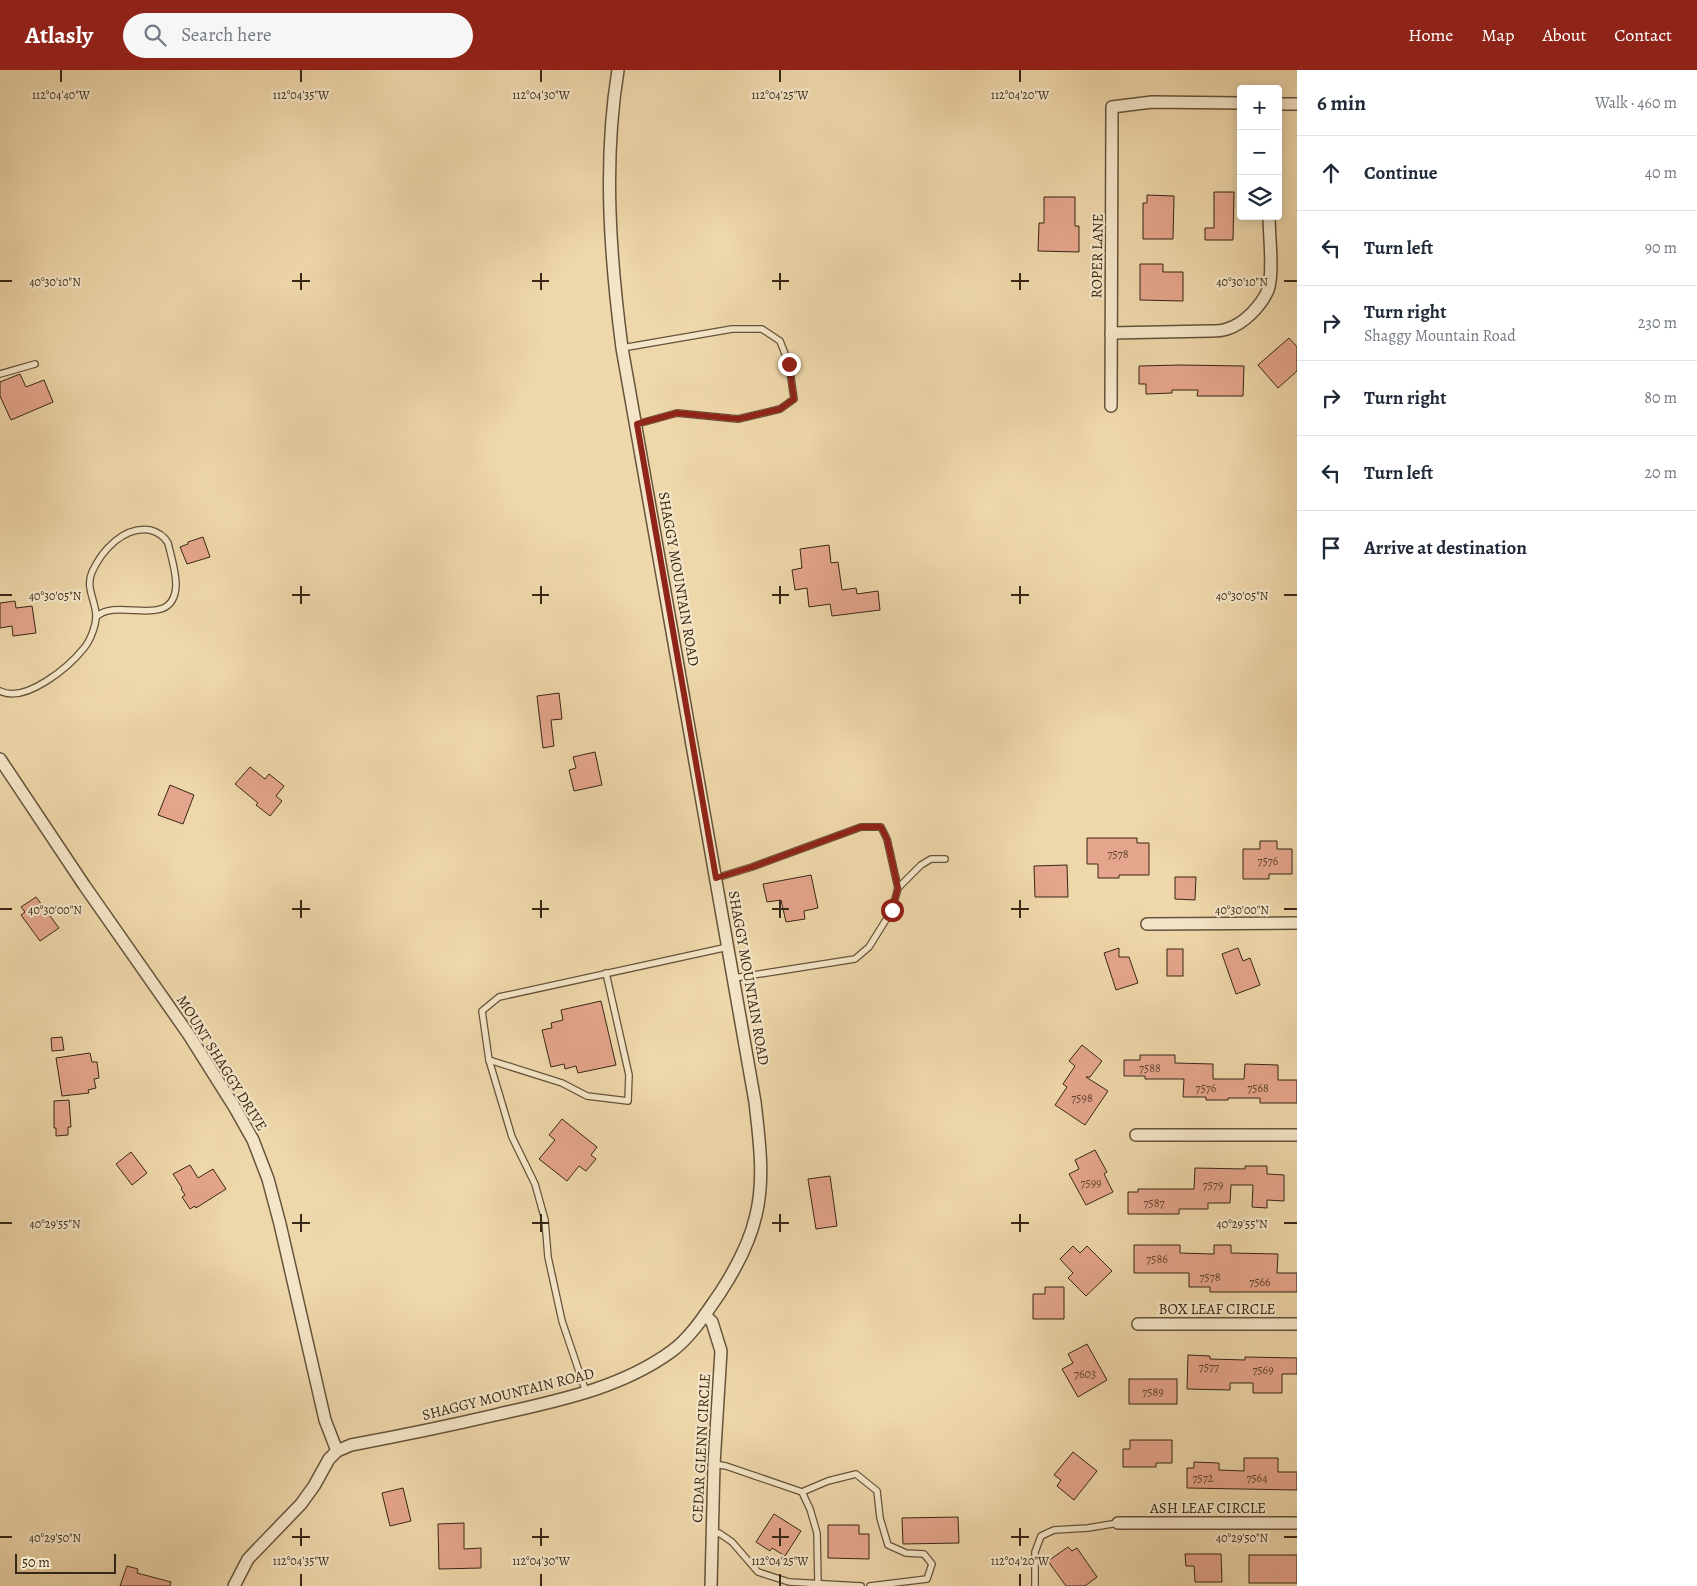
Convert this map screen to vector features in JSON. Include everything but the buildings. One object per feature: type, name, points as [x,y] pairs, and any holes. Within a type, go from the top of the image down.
[{"type":"street","name":"SHAGGY MOUNTAIN ROAD","points":[[337,1451],[351,1444],[558,1401],[613,1383],[648,1366],[673,1350],[705,1315],[727,1282],[743,1253],[756,1215],[761,1180],[755,1102],[637,424],[622,348],[613,265],[610,204],[611,143],[618,70]]},
{"type":"street","name":"ROPER LANE","points":[[1111,406],[1112,107],[1152,102],[1237,103]]},
{"type":"street","points":[[1282,104],[1297,104]]},
{"type":"street","points":[[1111,333],[1211,331],[1226,330],[1236,325],[1258,306],[1268,289],[1270,278],[1269,220]]},
{"type":"street","name":"MOUNT SHAGGY DRIVE","points":[[0,759],[84,885],[189,1035],[253,1140],[268,1179],[278,1215],[325,1420],[337,1451]]},
{"type":"street","points":[[1148,924],[1297,923]]},
{"type":"street","points":[[1136,1135],[1297,1135]]},
{"type":"street","name":"CEDAR GLENN CIRCLE","points":[[705,1315],[712,1322],[721,1351],[711,1533],[711,1586]]},
{"type":"street","name":"BOX LEAF CIRCLE","points":[[1138,1324],[1297,1324]]},
{"type":"street","points":[[234,1586],[248,1559],[301,1504],[314,1486],[329,1459],[337,1451]]},
{"type":"street","name":"ASH LEAF CIRCLE","points":[[1118,1523],[1297,1523]]},
{"type":"lane","points":[[622,348],[732,329],[762,329],[780,341],[789,364],[794,399],[780,409],[738,419],[677,413],[637,424]]},
{"type":"lane","points":[[0,374],[34,364]]},
{"type":"lane","points":[[0,691],[4,693],[25,692],[52,677],[83,649],[89,641],[96,617],[89,580],[92,571],[114,542],[129,532],[139,530],[156,532],[165,537],[168,543],[176,585],[174,596],[170,603],[155,611],[118,609],[101,612],[96,617]]},
{"type":"lane","points":[[716,878],[752,867],[861,827],[881,827],[887,839],[898,888],[892,910],[869,947],[855,958],[734,978]]},
{"type":"lane","points":[[898,888],[921,865],[931,859],[945,859]]},
{"type":"lane","points":[[586,1392],[562,1321],[548,1257],[545,1220],[535,1184],[512,1137],[489,1060],[482,1011],[499,997],[728,947]]},
{"type":"lane","points":[[489,1060],[562,1083],[587,1096],[628,1101],[629,1075],[606,973]]},
{"type":"lane","points":[[714,1464],[726,1466],[802,1492],[828,1480],[856,1474],[877,1491],[880,1518],[888,1545],[906,1553],[924,1554],[932,1564],[927,1579],[870,1586]]},
{"type":"lane","points":[[802,1492],[810,1509],[817,1533],[818,1584]]},
{"type":"lane","points":[[1035,1586],[1035,1552],[1041,1536],[1054,1530],[1088,1528],[1118,1523]]},
{"type":"lane","points":[[711,1533],[719,1533],[732,1542],[758,1572],[789,1582],[861,1586]]},
{"type":"route","points":[[789,364],[794,399],[780,409],[738,419],[677,413],[637,424],[716,878],[752,867],[861,827],[881,827],[887,839],[898,888],[892,910]]}]
